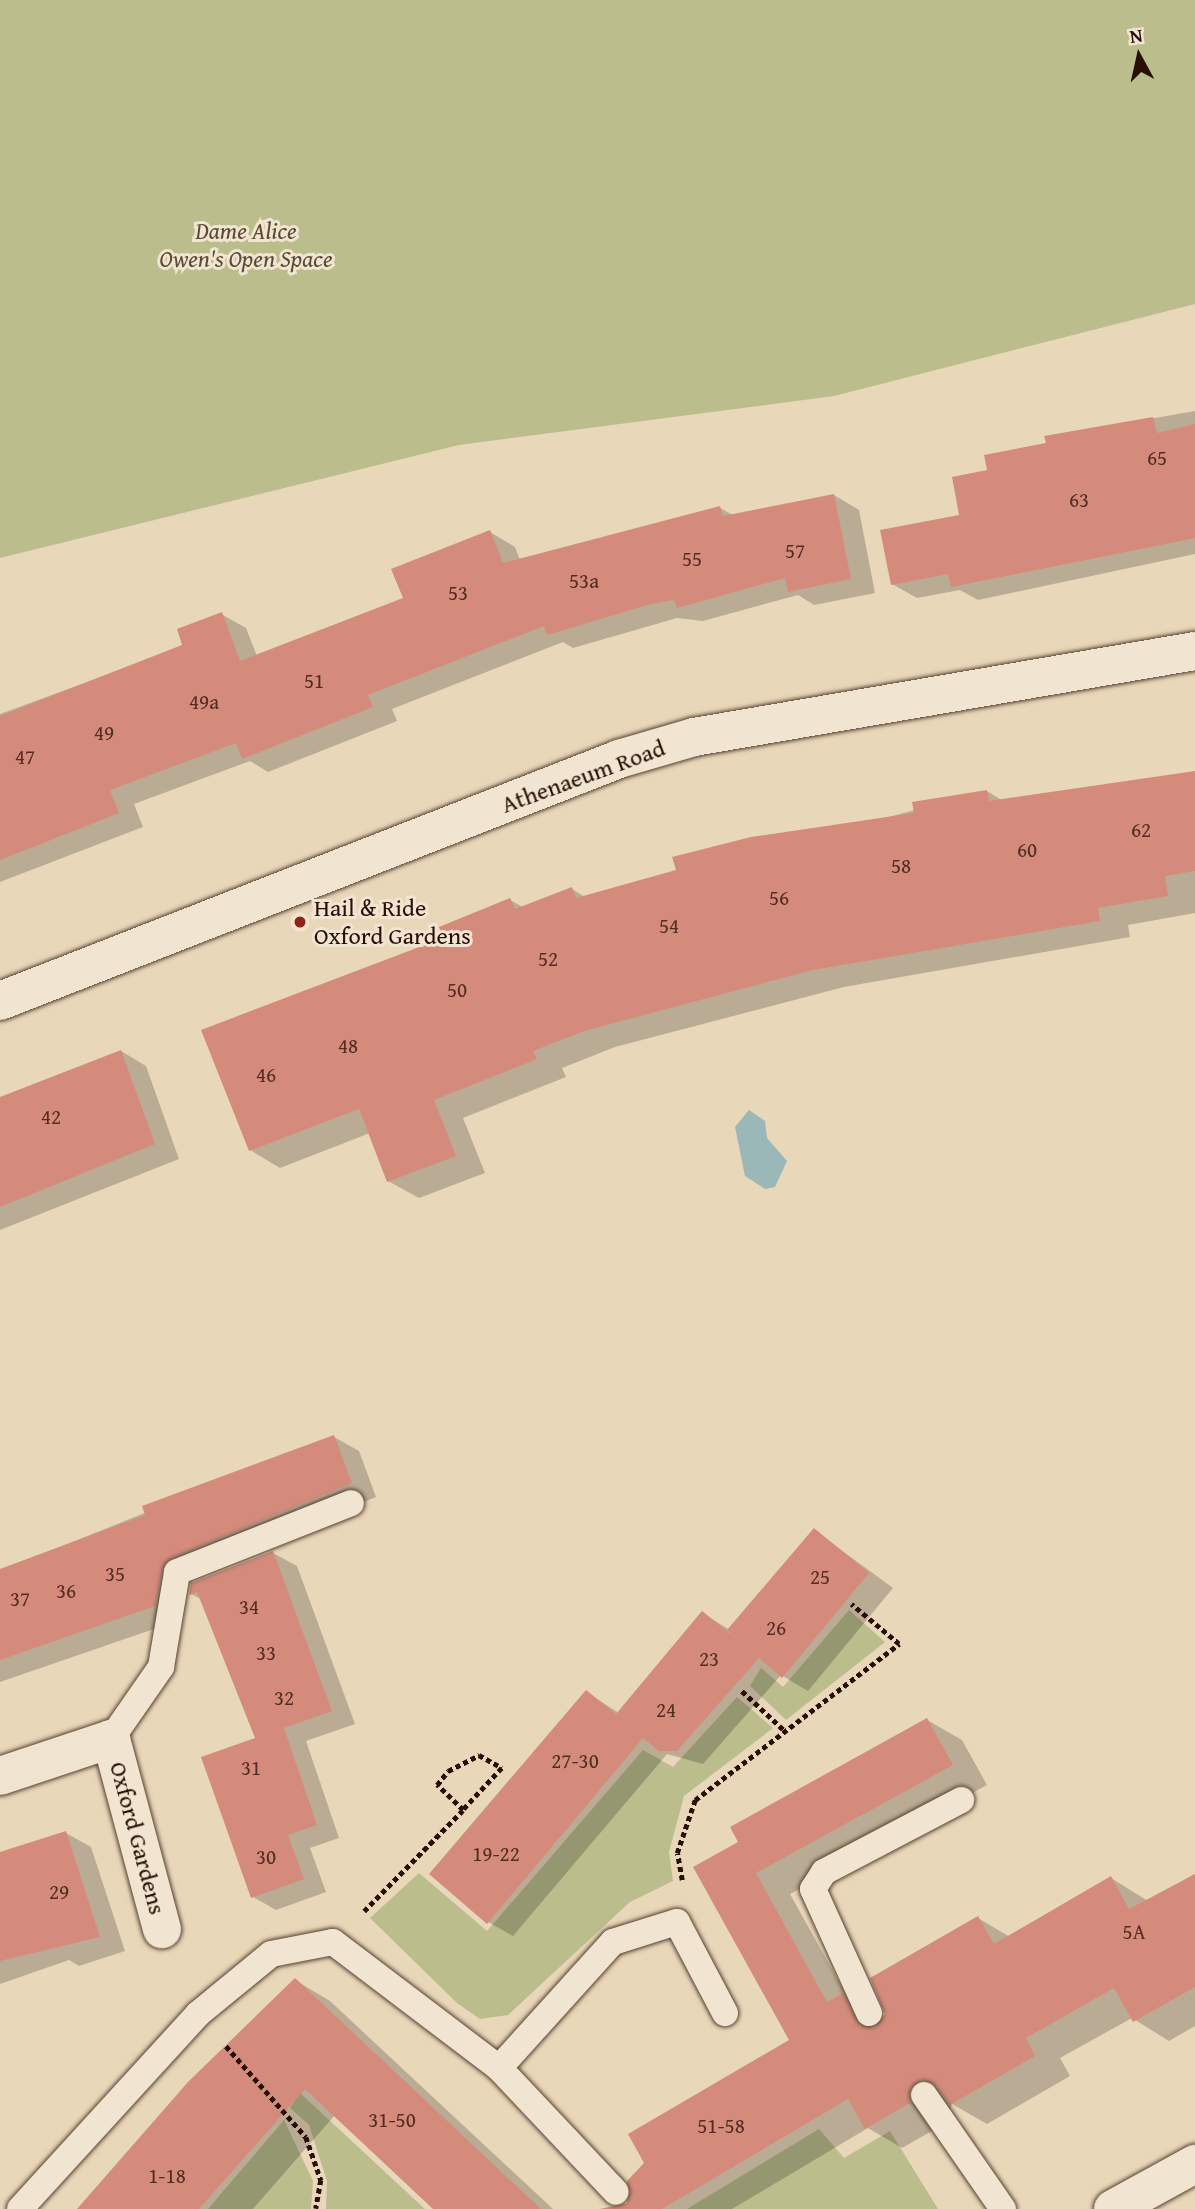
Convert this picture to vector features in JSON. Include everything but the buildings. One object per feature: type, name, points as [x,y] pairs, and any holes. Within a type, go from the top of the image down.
[{"type":"street","name":"Athenaeum Road","points":[[0,1001],[619,759],[694,737],[1195,651]]},
{"type":"street","name":"Oxford Gardens","points":[[0,1776],[111,1739],[162,1929]]},
{"type":"street","points":[[1113,2209],[1195,2164]]},
{"type":"lane","points":[[111,1739],[161,1667],[177,1572],[351,1503]]},
{"type":"lane","points":[[869,2013],[813,1889],[824,1872],[961,1800]]},
{"type":"lane","points":[[499,2068],[613,1942],[677,1922],[725,2013]]},
{"type":"lane","points":[[20,2209],[198,2014],[271,1954],[333,1942],[499,2068],[616,2192]]},
{"type":"lane","points":[[924,2095],[1003,2209]]},
{"type":"path","points":[[677,1922],[682,1880],[677,1853],[695,1800],[899,1644],[851,1604]]},
{"type":"path","points":[[742,1691],[785,1731]]},
{"type":"path","points":[[333,1942],[463,1810],[502,1768],[479,1755],[447,1771],[437,1785],[463,1810]]},
{"type":"path","points":[[198,2014],[306,2137],[321,2180],[316,2209]]},
{"type":"green space","name":"Dame Alice Owen's Open Space","points":[[0,0],[1195,0],[1195,304],[834,396],[459,445],[0,558]]},
{"type":"green space","points":[[849,1610],[885,1642],[786,1720],[750,1686],[761,1668],[783,1687]]},
{"type":"green space","points":[[737,1697],[773,1728],[684,1796],[669,1852],[673,1881],[630,1902],[508,2015],[480,2019],[457,2003],[370,1918],[419,1873],[487,1931],[643,1750],[673,1767]]},
{"type":"green space","points":[[300,2093],[425,2209],[326,2209],[327,2181],[309,2125],[290,2108]]},
{"type":"green space","points":[[284,2120],[313,2181],[311,2209],[208,2209]]},
{"type":"green space","points":[[819,2129],[844,2158],[890,2131],[938,2209],[687,2209]]},
{"type":"water","points":[[749,1110],[765,1121],[767,1138],[787,1161],[775,1187],[765,1189],[745,1176],[735,1127]]},
{"type":"place","name":"Hail & Ride Oxford Gardens","points":[[300,922]]}]
